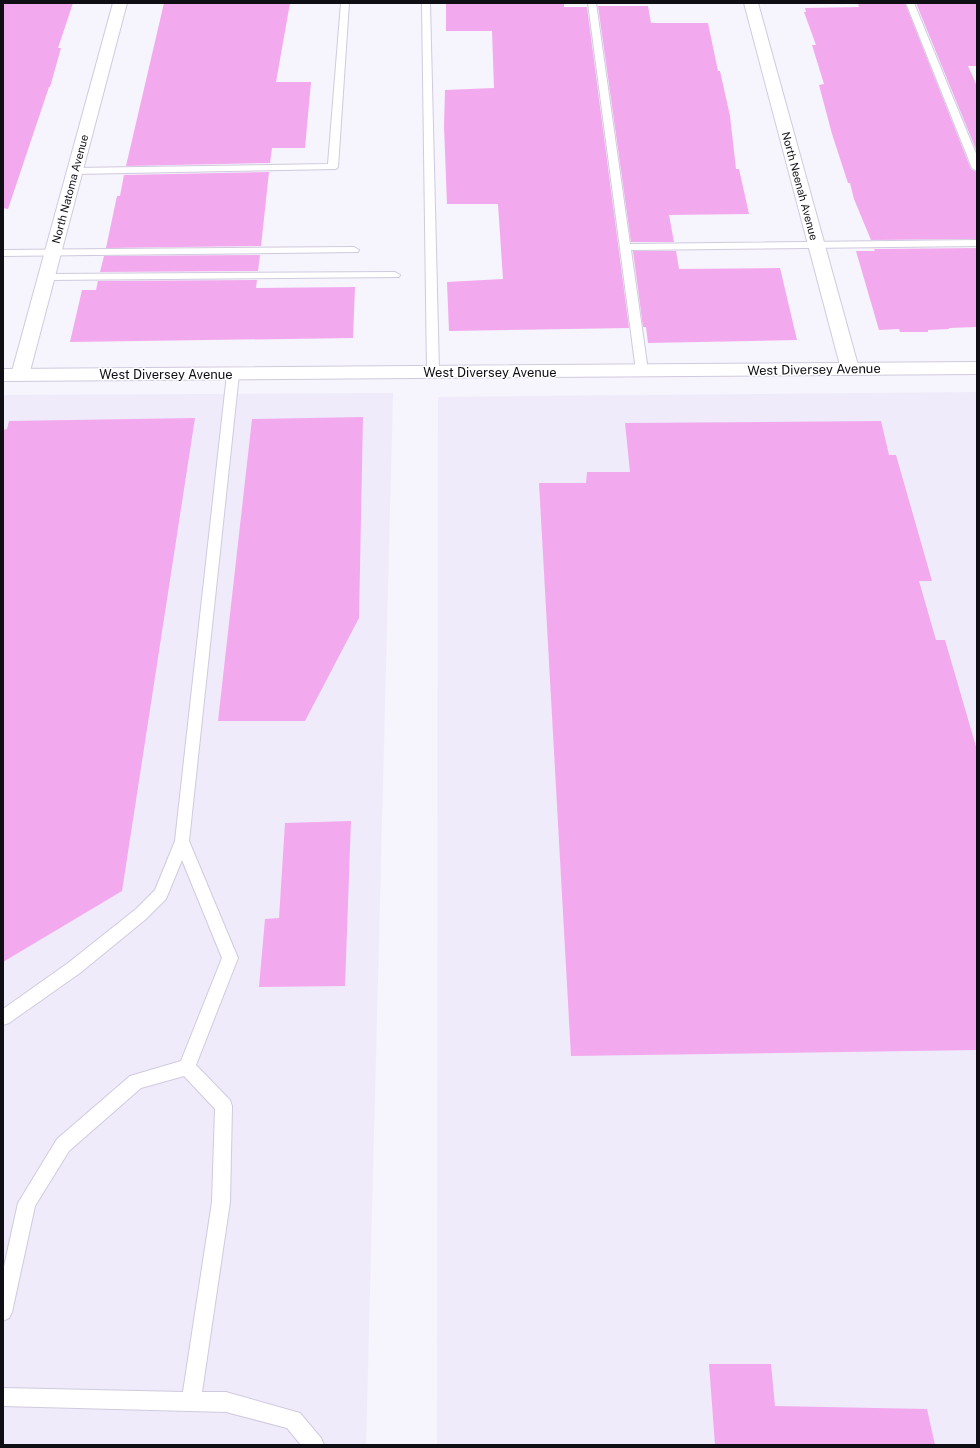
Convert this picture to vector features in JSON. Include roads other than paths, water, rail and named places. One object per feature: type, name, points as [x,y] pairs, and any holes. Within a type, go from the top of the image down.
[{"type":"street","name":"North Natoma Avenue","points":[[11,375],[46,277],[120,3]]},
{"type":"street","name":"North Neenah Avenue","points":[[751,3],[850,369]]},
{"type":"street","name":"West Diversey Avenue","points":[[11,375],[977,368]]},
{"type":"lane","points":[[75,171],[333,167],[345,3]]},
{"type":"lane","points":[[426,3],[433,372]]},
{"type":"lane","points":[[592,3],[642,371]]},
{"type":"lane","points":[[910,3],[977,168]]},
{"type":"lane","points":[[625,247],[977,243]]},
{"type":"lane","points":[[3,253],[354,250]]},
{"type":"lane","points":[[46,277],[395,275]]},
{"type":"lane","points":[[3,1018],[74,968],[141,914],[161,894],[182,841],[233,374]]},
{"type":"lane","points":[[182,841],[230,958],[188,1067]]},
{"type":"lane","points":[[3,1312],[27,1203],[63,1145],[136,1082],[188,1067]]},
{"type":"lane","points":[[188,1067],[224,1106],[220,1202],[191,1401]]},
{"type":"lane","points":[[3,1397],[226,1402],[293,1420],[314,1445]]}]
